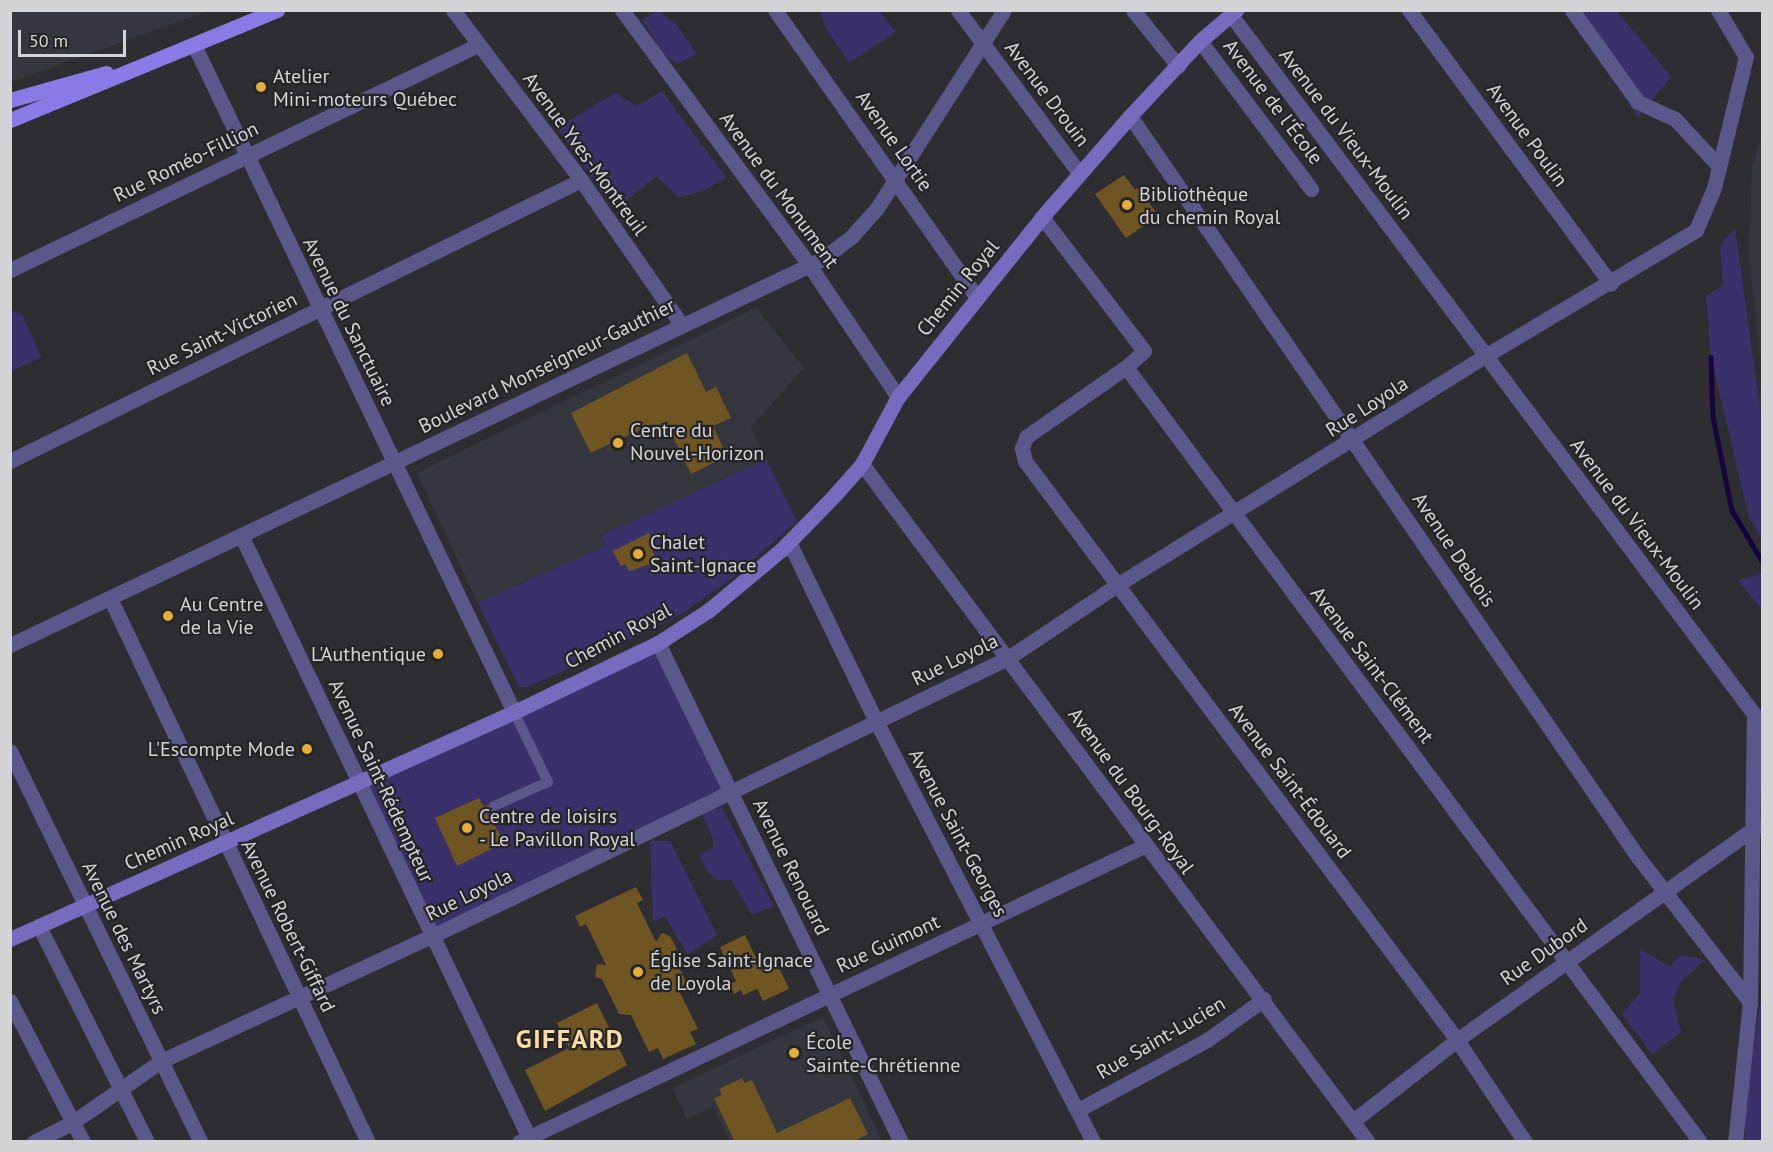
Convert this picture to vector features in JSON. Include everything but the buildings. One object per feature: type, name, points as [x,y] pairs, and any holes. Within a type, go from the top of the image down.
[{"type":"main road","points":[[10,120],[195,47],[277,10]]},
{"type":"main road","name":"Chemin Royal","points":[[10,939],[514,712],[658,643],[709,610],[789,542],[862,464],[898,398],[1042,217],[1130,116],[1200,41],[1233,13]]},
{"type":"main road","points":[[10,100],[195,47]]},
{"type":"street","name":"Avenue Yves-Montreuil","points":[[453,10],[581,180],[681,324]]},
{"type":"street","name":"Avenue du Monument","points":[[622,10],[809,265],[898,398]]},
{"type":"street","name":"Avenue Lortie","points":[[775,10],[977,297]]},
{"type":"street","name":"Avenue Drouin","points":[[958,10],[1080,174]]},
{"type":"street","name":"Boulevard Monseigneur-Gauthier","points":[[10,645],[809,265],[852,236],[896,180],[1004,10]]},
{"type":"street","points":[[1132,10],[1178,66]]},
{"type":"street","name":"Avenue Poulin","points":[[1409,10],[1611,284]]},
{"type":"street","points":[[1572,10],[1638,102],[1675,119],[1718,164]]},
{"type":"street","name":"Rue Loyola","points":[[34,1142],[73,1122],[160,1061],[432,936],[1008,658],[1117,585],[1354,441],[1485,356],[1611,284],[1696,230],[1714,188],[1718,164],[1746,57],[1718,10]]},
{"type":"street","name":"Avenue du Vieux-Moulin","points":[[1233,13],[1485,356],[1758,720],[1757,825],[1750,1002],[1735,1142]]},
{"type":"street","name":"Avenue de l'École","points":[[1200,41],[1311,189]]},
{"type":"street","name":"Rue Roméo-Fillion","points":[[10,270],[478,45]]},
{"type":"street","name":"Avenue du Sanctuaire","points":[[195,47],[245,156],[514,712]]},
{"type":"street","name":"Avenue Deblois","points":[[1130,116],[1665,892],[1750,1002]]},
{"type":"street","name":"Rue Saint-Victorien","points":[[10,461],[581,180]]},
{"type":"street","points":[[1042,217],[1144,351],[1126,367]]},
{"type":"street","name":"Avenue Saint-Édouard","points":[[1126,367],[1026,437],[1022,447],[1024,461],[1457,1040],[1525,1142]]},
{"type":"street","name":"Avenue Saint-Clément","points":[[1126,367],[1234,515],[1569,960],[1700,1142]]},
{"type":"street","name":"Avenue du Bourg-Royal","points":[[862,464],[1008,658],[1144,846],[1264,999],[1368,1142]]},
{"type":"street","name":"Avenue Saint-Rédempteur","points":[[241,535],[432,936],[526,1140]]},
{"type":"street","name":"Avenue Saint-Georges","points":[[789,542],[876,721],[1094,1142]]},
{"type":"street","name":"Avenue Robert-Giffard","points":[[110,598],[224,843],[368,1142]]},
{"type":"street","name":"Avenue Renouard","points":[[658,643],[901,1142]]},
{"type":"street","points":[[494,806],[548,782],[514,712]]},
{"type":"street","name":"Avenue des Martyrs","points":[[10,751],[201,1142]]},
{"type":"street","name":"Rue Dubord","points":[[1353,1121],[1457,1040],[1757,825]]},
{"type":"street","name":"Rue Guimont","points":[[526,1140],[1144,846]]},
{"type":"street","points":[[39,926],[147,1142]]},
{"type":"street","name":"Rue Saint-Lucien","points":[[1078,1110],[1208,1040],[1264,999]]},
{"type":"street","points":[[10,1001],[83,1142]]},
{"type":"shaded area","points":[[11,10],[208,10],[208,11],[11,82]]},
{"type":"shaded area","points":[[659,11],[676,24],[697,54],[677,64],[662,53],[642,19]]},
{"type":"shaded area","points":[[820,11],[879,11],[896,32],[849,63],[827,30]]},
{"type":"shaded area","points":[[1566,11],[1617,11],[1671,77],[1638,117]]},
{"type":"shaded area","points":[[662,91],[726,177],[703,191],[679,197],[656,176],[625,202],[606,199],[557,128],[615,93],[637,106]]},
{"type":"shaded area","points":[[1762,137],[1762,373],[1749,257],[1752,167]]},
{"type":"shaded area","points":[[1735,228],[1762,422],[1762,539],[1749,517],[1711,357],[1706,296],[1723,285],[1720,246]]},
{"type":"shaded area","name":"Centre du Nouvel-Horizon","points":[[756,308],[804,368],[751,427],[766,459],[601,536],[605,546],[478,603],[417,473]]},
{"type":"shaded area","points":[[10,310],[22,314],[41,357],[11,371]]},
{"type":"shaded area","points":[[1762,373],[1762,428],[1758,410]]},
{"type":"shaded area","points":[[766,459],[797,521],[731,579],[681,614],[602,654],[527,687],[519,687],[478,603],[605,546],[601,536]]},
{"type":"shaded area","points":[[1762,574],[1762,610],[1738,580]]},
{"type":"shaded area","points":[[658,643],[731,792],[433,937],[360,788]]},
{"type":"shaded area","points":[[721,806],[774,906],[752,915],[731,880],[716,880],[705,868],[700,855],[713,847],[713,838],[702,814]]},
{"type":"shaded area","points":[[650,841],[670,841],[717,935],[688,955],[665,916],[653,922]]},
{"type":"shaded area","points":[[1640,949],[1670,967],[1680,955],[1705,960],[1681,981],[1673,1000],[1681,1032],[1652,1054],[1622,1014],[1640,993]]},
{"type":"shaded area","points":[[1762,992],[1762,1141],[1745,1142],[1744,1107]]},
{"type":"shaded area","name":"École Sainte-Chrétienne","points":[[823,1017],[882,1141],[730,1141],[713,1107],[687,1119],[672,1088]]},
{"type":"waterway","points":[[1711,357],[1713,417],[1732,510],[1762,561]]},
{"type":"place","name":"Atelier Mini-moteurs Québec","points":[[261,87]]},
{"type":"place","name":"Bibliothèque du chemin Royal","points":[[1127,205]]},
{"type":"place","name":"Centre du Nouvel-Horizon","points":[[618,443]]},
{"type":"place","name":"Chalet Saint-Ignace","points":[[638,554]]},
{"type":"place","name":"Au Centre de la Vie","points":[[168,616]]},
{"type":"place","name":"L'Authentique","points":[[438,654]]},
{"type":"place","name":"L'Escompte Mode","points":[[307,749]]},
{"type":"place","name":"Centre de loisirs - Le Pavillon Royal","points":[[467,828]]},
{"type":"place","name":"Église Saint-Ignace de Loyola","points":[[638,972]]},
{"type":"place","name":"École Sainte-Chrétienne","points":[[794,1053]]},
{"type":"district","name":"GIFFARD","points":[[570,1039]]}]
